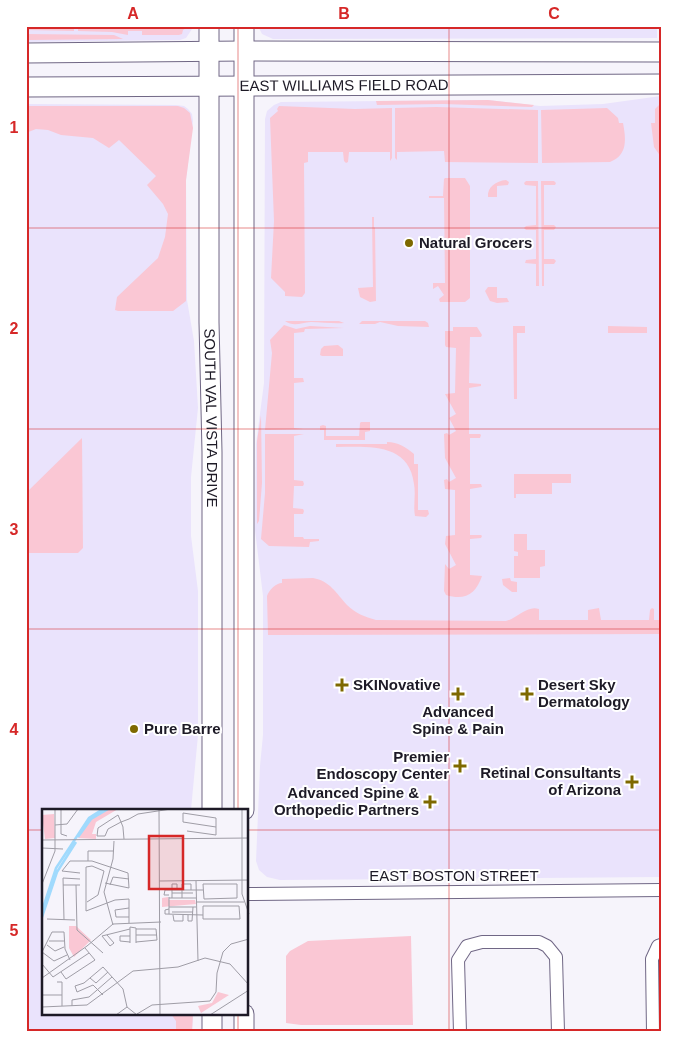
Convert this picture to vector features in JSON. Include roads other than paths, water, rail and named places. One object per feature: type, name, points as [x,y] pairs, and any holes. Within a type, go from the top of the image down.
[{"type":"main road","name":"SOUTH VAL VISTA DRIVE","points":[[208,26],[209,322],[212,452],[212,809]]},
{"type":"main road","points":[[244,26],[244,809]]},
{"type":"main road","points":[[26,53],[244,51],[661,52]]},
{"type":"main road","points":[[634,53],[638,84]]},
{"type":"main road","name":"EAST WILLIAMS FIELD ROAD","points":[[26,87],[661,84]]},
{"type":"main road","points":[[212,561],[244,561]]},
{"type":"main road","points":[[212,1016],[212,1032]]},
{"type":"main road","points":[[244,1016],[244,1032]]},
{"type":"street","name":"EAST BOSTON STREET","points":[[249,894],[661,890]]},
{"type":"street","points":[[460,1032],[458,960],[468,946],[482,942],[539,942],[547,946],[556,957],[558,1032]]},
{"type":"street","points":[[653,1032],[652,959],[659,945]]},
{"type":"place","name":"Natural Grocers","points":[[409,243]]},
{"type":"place","name":"SKINovative","points":[[342,685]]},
{"type":"place","name":"Advanced Spine & Pain","points":[[458,694]]},
{"type":"place","name":"Desert Sky Dermatology","points":[[527,694]]},
{"type":"place","name":"Pure Barre","points":[[134,729]]},
{"type":"place","name":"Premier Endoscopy Center","points":[[460,766]]},
{"type":"place","name":"Retinal Consultants of Arizona","points":[[632,782]]},
{"type":"place","name":"Advanced Spine & Orthopedic Partners","points":[[430,802]]}]
